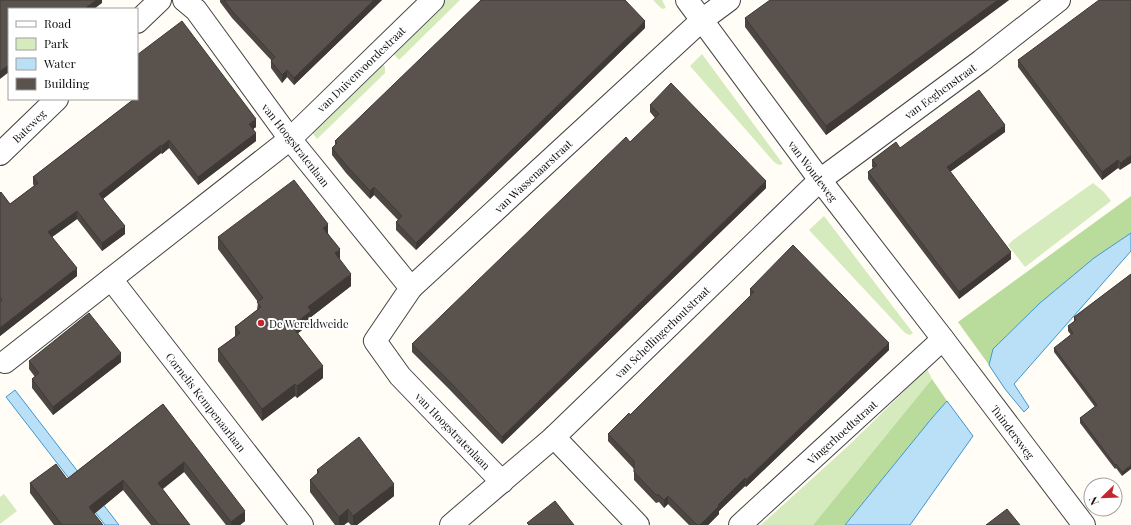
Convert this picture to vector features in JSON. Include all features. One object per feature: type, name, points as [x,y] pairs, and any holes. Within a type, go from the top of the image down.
[{"type":"street","points":[[138,21],[160,0]]},
{"type":"street","name":"van Hoogstratenlaan","points":[[184,0],[196,10],[290,139],[411,288]]},
{"type":"street","name":"van Duivenvoordestraat","points":[[290,139],[433,0]]},
{"type":"street","name":"van Woudeweg","points":[[687,0],[820,180],[943,339]]},
{"type":"street","name":"van Wassenaarstraat","points":[[375,341],[411,288],[702,20],[729,0]]},
{"type":"street","name":"van Eeghenstraat","points":[[820,180],[981,61],[1059,0]]},
{"type":"street","name":"Bateweg","points":[[0,154],[56,100]]},
{"type":"street","points":[[5,362],[290,139]]},
{"type":"street","name":"van Schellingerhoutstraat","points":[[502,482],[554,437],[820,180]]},
{"type":"street","name":"Cornelis Kempenaarlaan","points":[[111,279],[302,525]]},
{"type":"street","name":"Vingerhoedtstraat","points":[[740,525],[943,339]]},
{"type":"street","name":"Tuindersweg","points":[[943,339],[1084,525]]},
{"type":"street","name":"van Hoogstratenlaan","points":[[375,341],[400,376],[502,482]]},
{"type":"street","points":[[554,437],[638,525]]},
{"type":"street","points":[[452,525],[502,482]]},
{"type":"green space","points":[[443,0],[460,0],[399,60],[391,51]]},
{"type":"green space","points":[[653,0],[662,0],[666,8],[662,9]]},
{"type":"green space","points":[[702,54],[783,164],[779,165],[774,162],[690,66]]},
{"type":"green space","points":[[380,59],[385,67],[385,73],[317,139],[312,132]]},
{"type":"green space","points":[[1093,183],[1104,192],[1111,201],[1025,267],[1008,245]]},
{"type":"green space","points":[[1131,196],[1131,233],[1094,258],[1040,303],[993,349],[989,365],[958,322]]},
{"type":"green space","points":[[824,216],[913,333],[910,335],[905,333],[809,230]]},
{"type":"green space","points":[[927,369],[932,379],[813,525],[761,525],[847,447]]},
{"type":"green space","points":[[932,379],[947,401],[845,525],[813,525]]},
{"type":"green space","points":[[4,494],[17,511],[0,524],[0,497]]},
{"type":"water","points":[[1131,233],[1131,251],[1014,384],[1029,407],[1024,412],[1005,389],[989,365],[993,349],[1040,303],[1094,258]]},
{"type":"water","points":[[15,390],[119,525],[105,525],[6,397]]},
{"type":"water","points":[[947,401],[973,436],[910,525],[845,525],[932,418]]},
{"type":"building","points":[[0,0],[96,0],[85,8],[8,8],[8,66],[0,71]]},
{"type":"building","points":[[224,0],[374,0],[294,78],[287,70],[282,75],[271,61],[275,57],[232,11]]},
{"type":"building","points":[[481,0],[625,0],[645,21],[416,243],[396,222],[402,216],[374,187],[370,191],[332,148],[337,143],[335,141]]},
{"type":"building","points":[[770,0],[998,0],[826,126],[745,18]]},
{"type":"building","points":[[1099,0],[1131,0],[1131,155],[1120,163],[1118,160],[1102,172],[1018,60]]},
{"type":"building","points":[[182,21],[256,119],[249,124],[256,133],[198,177],[169,140],[162,146],[161,145],[99,194],[125,226],[102,243],[77,211],[48,232],[77,268],[0,328],[0,302],[2,300],[0,297],[0,193],[1,192],[10,204],[38,183],[33,177],[133,100],[138,100],[138,54]]},
{"type":"building","points":[[671,83],[766,181],[502,437],[412,344],[626,137],[630,142],[659,114],[650,105]]},
{"type":"building","points":[[979,90],[1005,125],[947,167],[1011,252],[959,292],[868,172],[877,165],[872,160],[896,142],[900,148]]},
{"type":"building","points":[[294,180],[328,224],[323,228],[340,249],[335,253],[351,274],[308,307],[311,311],[292,326],[323,366],[297,386],[295,384],[262,409],[218,349],[240,333],[235,327],[261,307],[257,302],[263,298],[218,237]]},
{"type":"building","points":[[793,245],[889,343],[746,480],[745,478],[700,525],[697,525],[668,496],[664,500],[659,495],[656,495],[634,472],[634,461],[608,434],[629,413],[630,415],[754,292],[750,289]]},
{"type":"building","points":[[1131,274],[1131,465],[1122,472],[1116,464],[1115,465],[1080,418],[1097,405],[1054,348],[1073,333],[1068,326],[1076,320],[1074,317]]},
{"type":"building","points":[[89,313],[121,353],[53,407],[32,379],[39,373],[29,361]]},
{"type":"building","points":[[163,404],[245,511],[231,522],[184,462],[158,483],[190,525],[159,525],[123,480],[89,507],[103,525],[62,525],[30,483],[56,464],[67,479]]},
{"type":"building","points":[[359,437],[394,484],[353,516],[348,509],[339,517],[310,480],[319,472],[317,470]]},
{"type":"building","points":[[555,501],[574,525],[529,525],[527,523]]},
{"type":"building","points":[[1007,509],[1020,525],[986,525]]},
{"type":"place","name":"De Wereldweide","points":[[261,323]]}]
